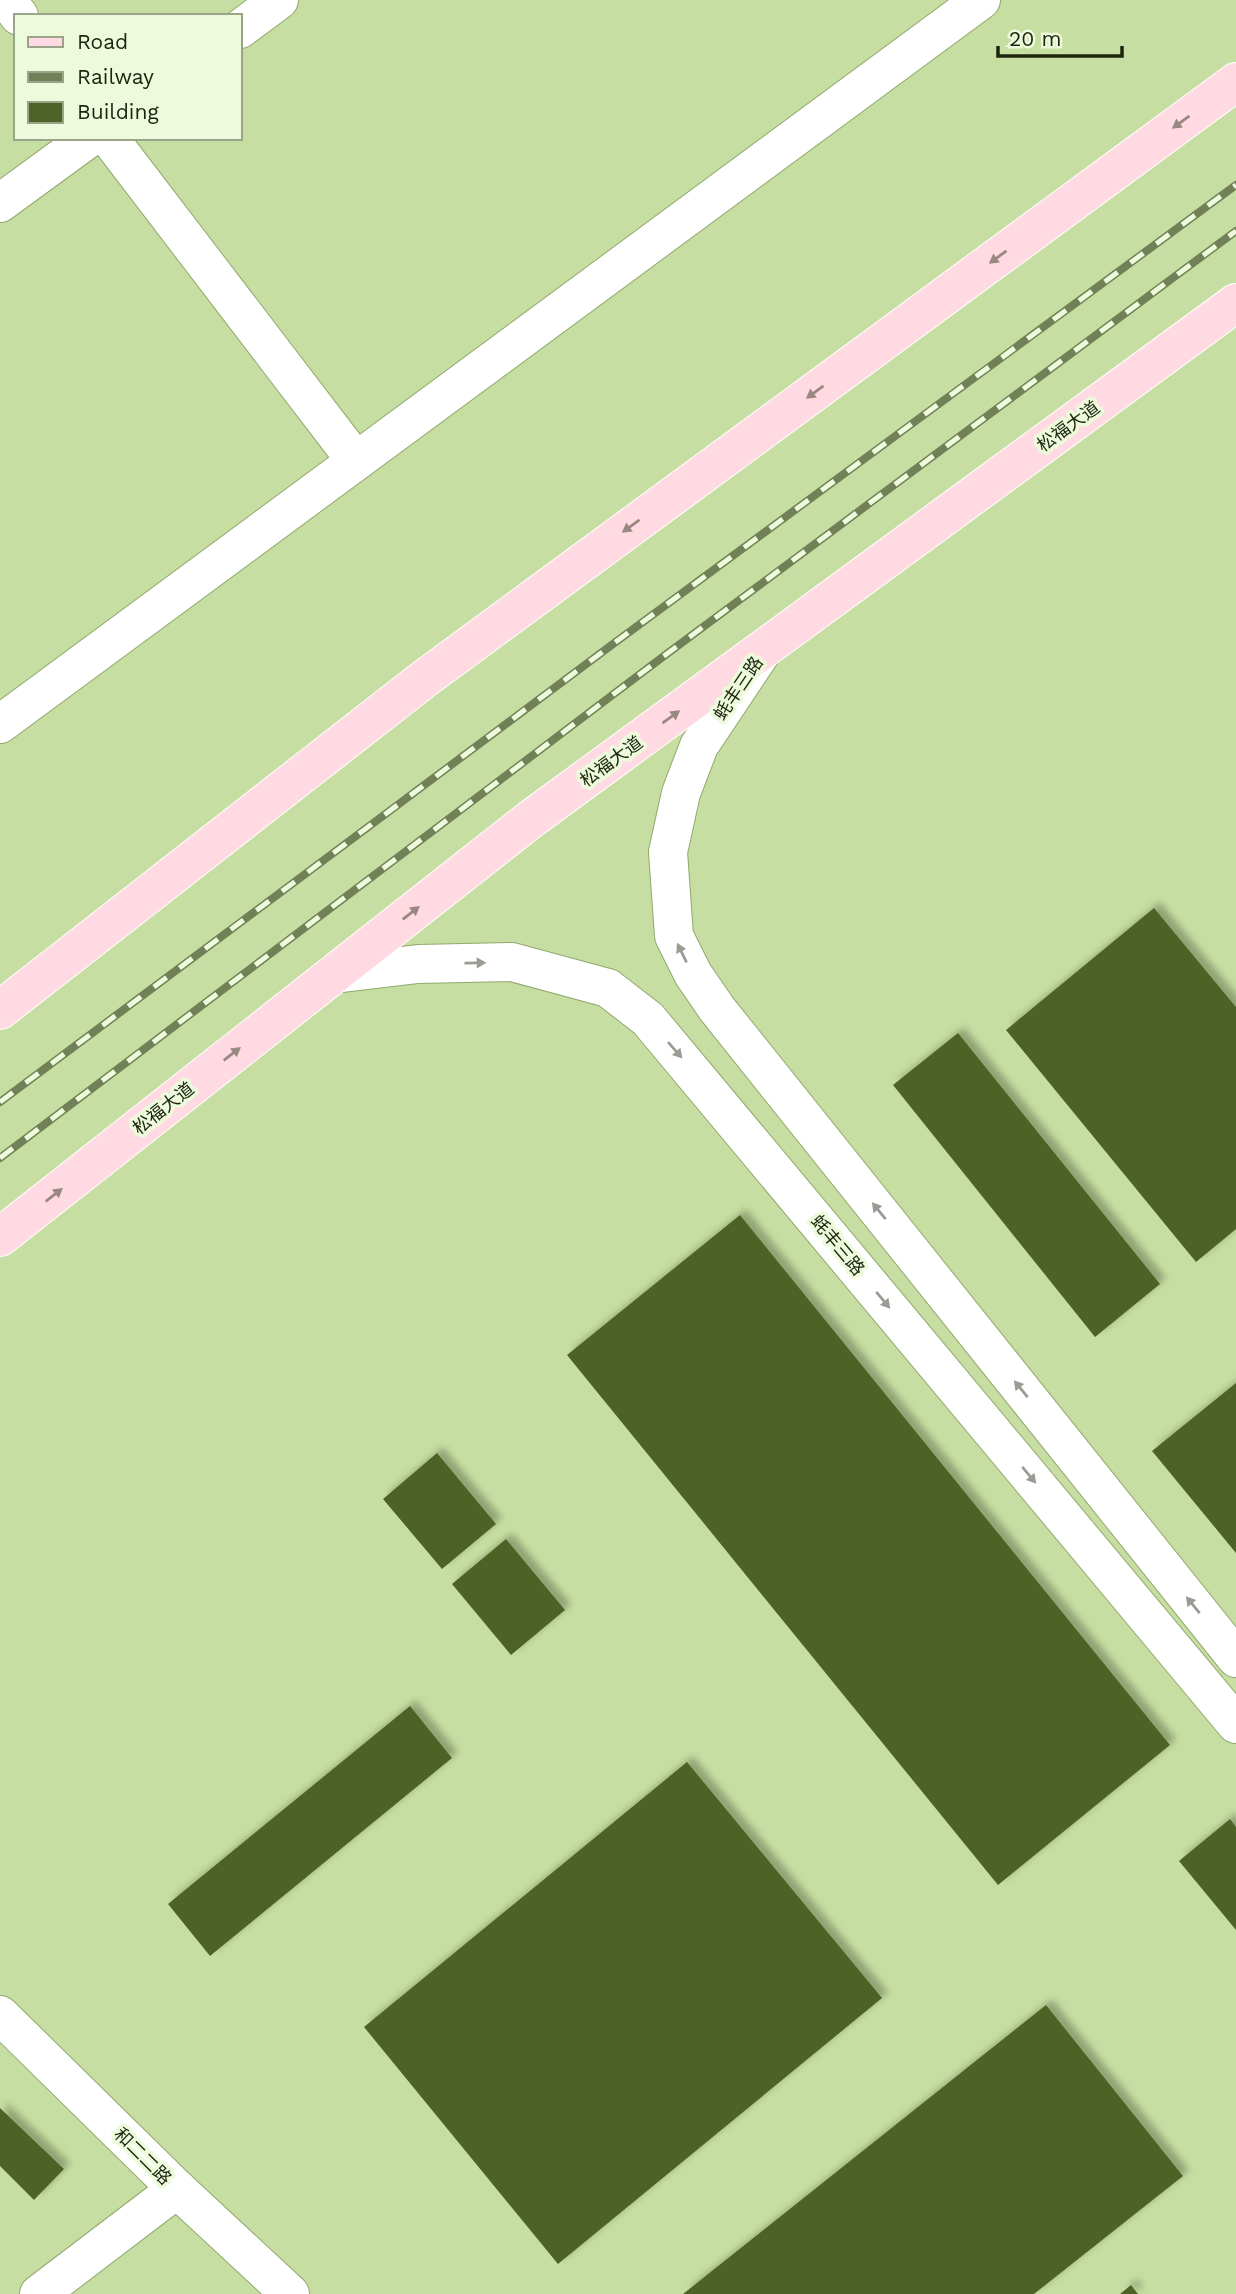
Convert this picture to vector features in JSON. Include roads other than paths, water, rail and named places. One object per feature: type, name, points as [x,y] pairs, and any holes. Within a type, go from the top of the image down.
[{"type":"main road","points":[[0,1010],[424,679],[1236,82]]},
{"type":"main road","name":"松福大道","points":[[0,1237],[531,819],[1236,303]]},
{"type":"street","points":[[242,28],[279,0]]},
{"type":"street","points":[[0,724],[981,0]]},
{"type":"street","points":[[0,203],[86,140]]},
{"type":"street","points":[[111,140],[356,461]]},
{"type":"street","name":"蚝丰三路","points":[[764,648],[699,746],[681,793],[668,852],[674,936],[693,974],[717,1009],[1236,1658]]},
{"type":"street","name":"蚝丰三路","points":[[334,974],[418,964],[512,962],[608,988],[648,1019],[1236,1724]]},
{"type":"street","name":"和二二路","points":[[0,2015],[177,2189],[290,2294]]},
{"type":"street","points":[[39,2294],[177,2189]]},
{"type":"railway","points":[[0,1102],[613,644],[1236,185]]},
{"type":"railway","points":[[0,1158],[668,653],[1236,231]]}]
